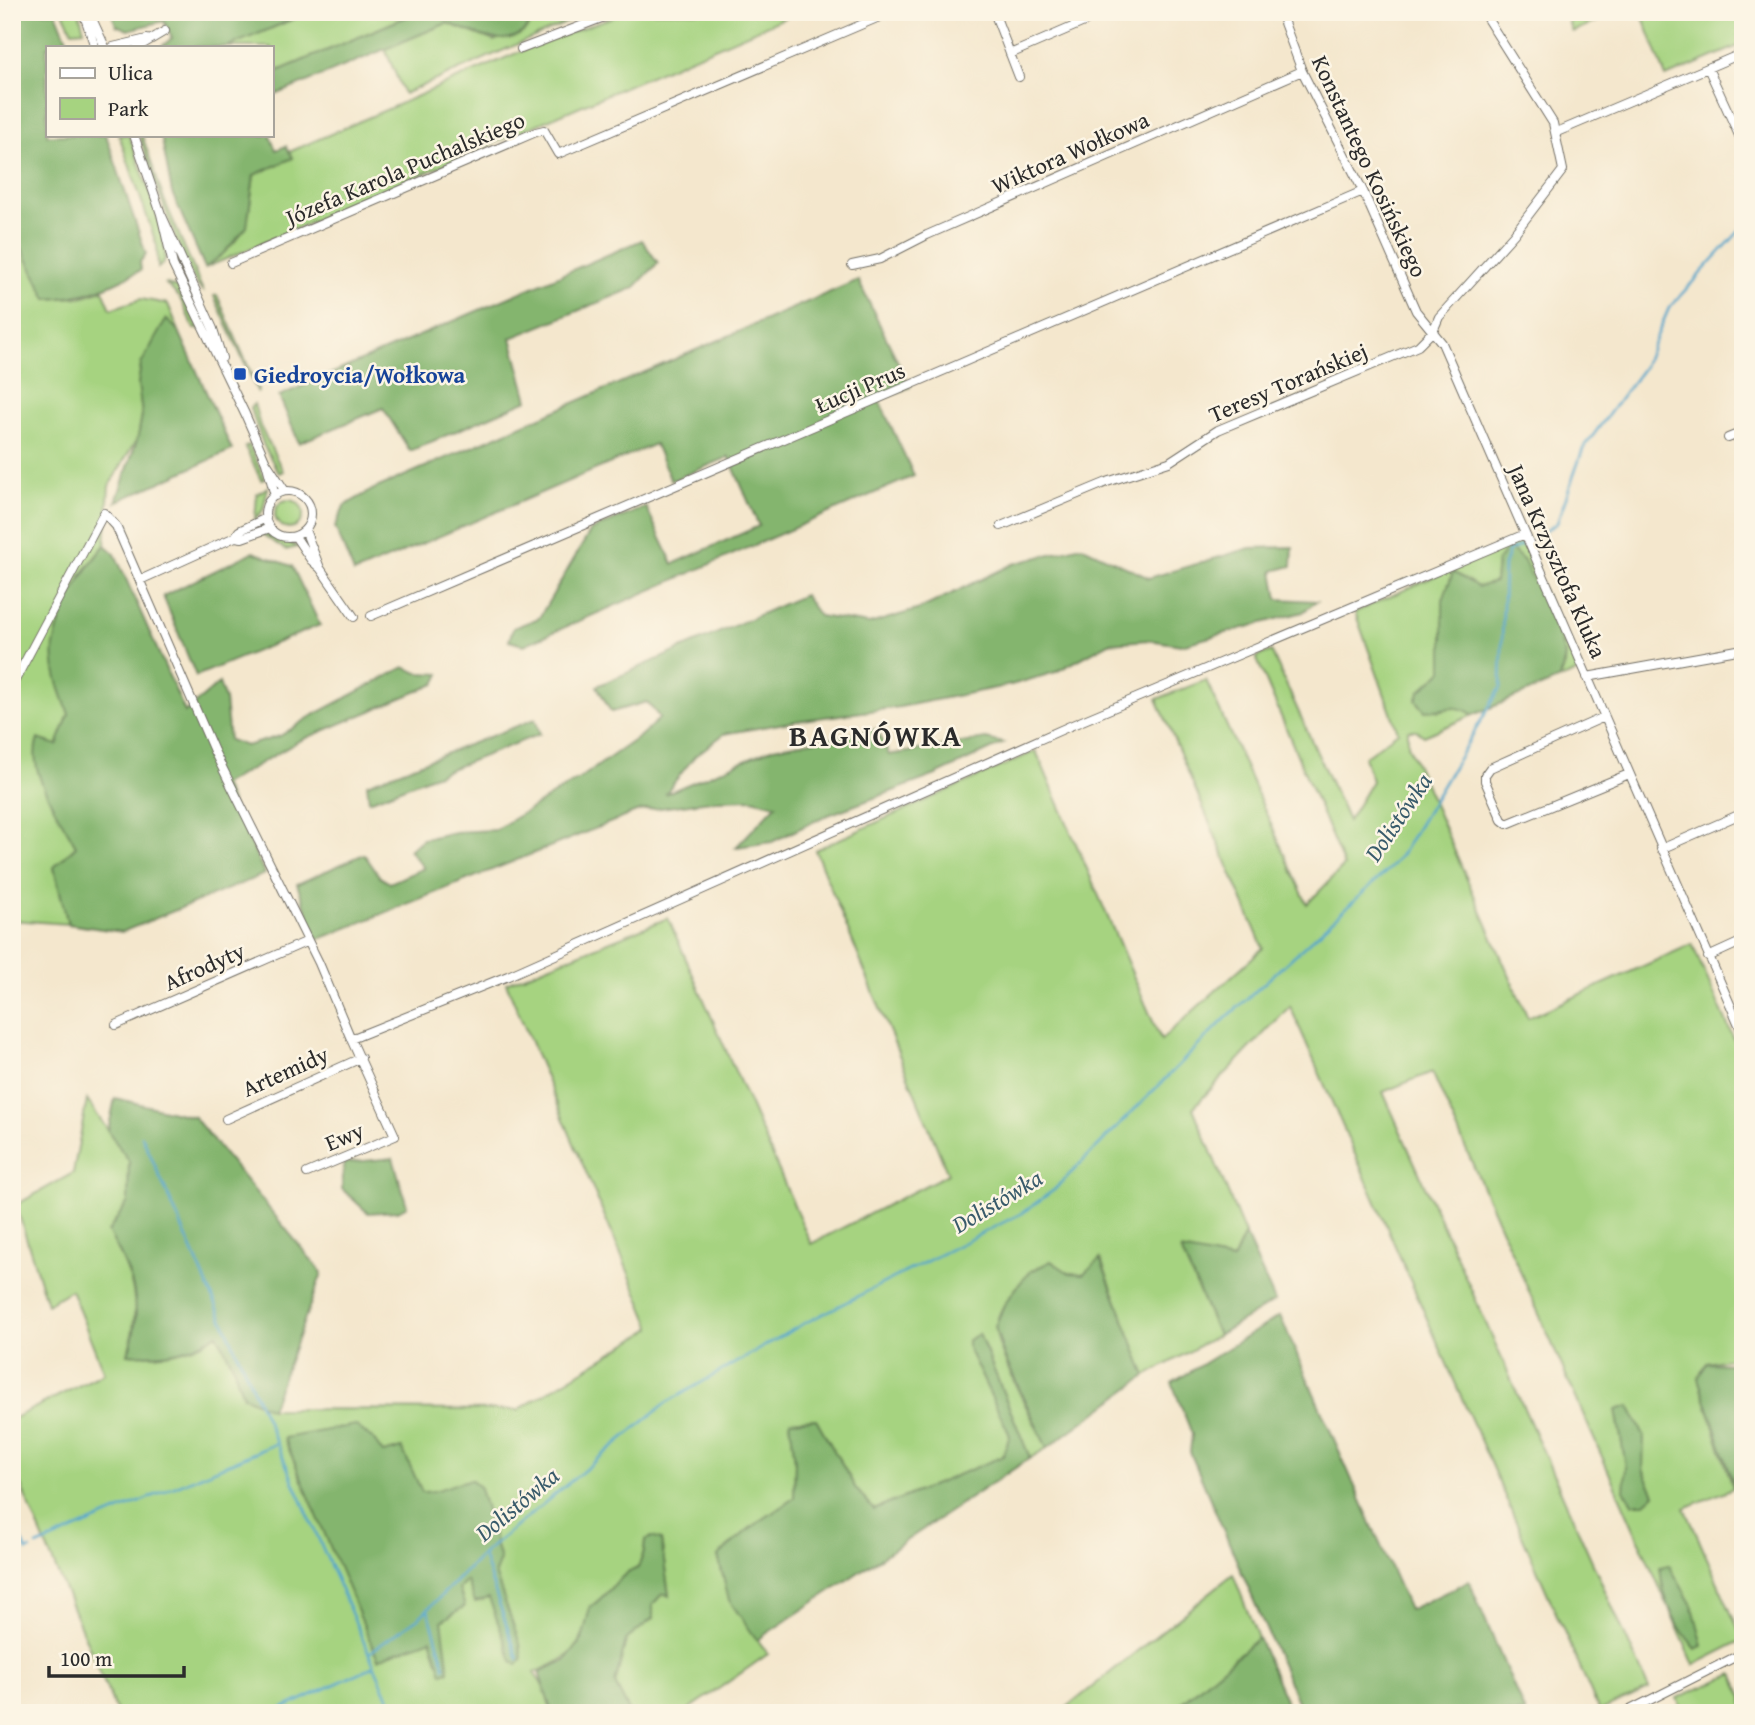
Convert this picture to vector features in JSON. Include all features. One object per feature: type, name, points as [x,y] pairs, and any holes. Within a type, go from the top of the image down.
[{"type":"street","points":[[83,12],[95,46]]},
{"type":"street","points":[[89,12],[105,46]]},
{"type":"street","points":[[521,49],[617,12]]},
{"type":"street","name":"Józefa Karola Puchalskiego","points":[[232,263],[536,132],[544,130],[558,154],[891,12]]},
{"type":"street","points":[[995,12],[1018,77]]},
{"type":"street","points":[[1010,54],[1107,12]]},
{"type":"street","name":"Konstantego Kosińskiego","points":[[1280,12],[1302,71],[1363,191],[1416,312],[1433,331]]},
{"type":"street","points":[[1433,331],[1438,317],[1514,234],[1560,175],[1563,165],[1557,132],[1515,58],[1483,12]]},
{"type":"street","points":[[117,46],[165,30]]},
{"type":"street","points":[[139,46],[147,38]]},
{"type":"street","points":[[1557,132],[1743,53]]},
{"type":"street","points":[[1708,68],[1743,144]]},
{"type":"street","name":"Wiktora Wołkowa","points":[[852,265],[880,259],[927,235],[1302,71]]},
{"type":"street","points":[[134,136],[160,214],[173,265],[204,334],[223,365],[266,462],[275,496]]},
{"type":"street","name":"Łucji Prus","points":[[371,616],[1363,191]]},
{"type":"street","points":[[160,214],[170,229],[216,337],[223,365]]},
{"type":"street","points":[[173,265],[183,261]]},
{"type":"street","points":[[177,275],[187,271]]},
{"type":"street","name":"Teresy Torańskiej","points":[[1001,526],[1107,482],[1169,462],[1219,430],[1418,346],[1433,331]]},
{"type":"street","name":"Jana Krzysztofa Kluka","points":[[1433,331],[1442,343],[1743,1034]]},
{"type":"street","points":[[1728,438],[1743,432]]},
{"type":"street","points":[[266,462],[274,470],[285,491]]},
{"type":"street","points":[[285,491],[297,493],[309,503],[311,517],[305,530],[295,536],[281,535],[270,528],[266,518],[267,506],[275,496],[285,491]]},
{"type":"street","points":[[12,686],[104,513],[116,526],[214,751],[308,941],[361,1058]]},
{"type":"street","points":[[140,580],[235,537],[243,529],[266,518]]},
{"type":"street","points":[[235,537],[242,538],[270,528]]},
{"type":"street","points":[[305,530],[320,568]]},
{"type":"street","points":[[351,1039],[521,970],[1070,726],[1525,534]]},
{"type":"street","points":[[295,536],[354,617]]},
{"type":"street","points":[[1587,677],[1743,649]]},
{"type":"street","points":[[1604,717],[1490,768],[1485,775],[1485,781],[1502,820],[1507,824],[1629,774]]},
{"type":"street","points":[[1661,849],[1743,814]]},
{"type":"street","name":"Afrodyty","points":[[116,1025],[308,941]]},
{"type":"street","points":[[1708,957],[1743,941]]},
{"type":"street","name":"Artemidy","points":[[226,1119],[361,1058]]},
{"type":"street","name":"Ewy","points":[[307,1173],[395,1136],[361,1058]]},
{"type":"street","points":[[1624,1713],[1743,1653]]},
{"type":"green space","points":[[12,12],[56,12],[70,46],[46,46],[46,136],[106,136],[146,254],[140,262],[141,270],[106,287],[85,294],[47,299],[12,229]]},
{"type":"green space","points":[[63,12],[79,12],[84,30],[72,31]]},
{"type":"green space","points":[[111,12],[310,12],[229,46],[162,46],[172,38],[164,21],[128,30],[116,25]]},
{"type":"green space","points":[[310,12],[418,12],[273,73],[273,46],[229,46]]},
{"type":"green space","points":[[418,12],[538,12],[529,26],[520,34],[509,38],[485,37],[447,23],[273,96],[273,73]]},
{"type":"green space","points":[[538,12],[591,12],[404,94],[385,49],[447,23],[494,41],[532,24]]},
{"type":"green space","points":[[626,12],[798,12],[205,268],[230,246],[243,229],[250,207],[254,175],[292,158],[289,152],[535,45]]},
{"type":"green space","points":[[1589,12],[1618,12],[1572,32],[1568,21]]},
{"type":"green space","points":[[1641,12],[1743,12],[1743,44],[1666,77]]},
{"type":"green space","points":[[119,136],[129,136],[156,211],[165,256],[164,262],[158,268],[157,246]]},
{"type":"green space","points":[[139,136],[142,136],[163,197],[203,291],[196,283],[178,245]]},
{"type":"green space","points":[[161,136],[270,136],[276,150],[286,146],[293,158],[254,175],[247,227],[224,253],[205,268],[172,193]]},
{"type":"green space","points":[[12,229],[47,299],[81,297],[103,290],[111,309],[141,299],[168,304],[179,331],[166,319],[138,383],[142,415],[138,437],[109,486],[105,545],[81,575],[59,686],[69,714],[43,783],[76,846],[54,868],[68,924],[12,920]]},
{"type":"green space","points":[[642,240],[658,263],[634,288],[511,338],[528,400],[410,451],[383,408],[299,443],[279,396]]},
{"type":"green space","points":[[858,280],[910,387],[879,400],[914,476],[524,645],[509,641],[513,628],[539,618],[591,530],[646,507],[673,564],[759,526],[729,457],[671,481],[655,444],[354,573],[335,527],[344,506],[374,489]]},
{"type":"green space","points":[[165,283],[180,289],[199,329],[194,329],[180,298]]},
{"type":"green space","points":[[217,295],[258,389],[258,393],[214,296]]},
{"type":"green space","points":[[166,319],[179,331],[232,450],[116,502],[138,437],[142,415],[138,383],[141,364]]},
{"type":"green space","points":[[254,404],[260,426],[283,471],[279,473],[264,446],[250,408]]},
{"type":"green space","points":[[249,445],[265,479],[261,480],[245,447]]},
{"type":"green space","points":[[268,487],[263,510],[255,520],[257,494]]},
{"type":"green space","points":[[289,500],[299,504],[303,514],[299,524],[289,528],[279,524],[275,514],[279,504]]},
{"type":"green space","points":[[262,534],[271,534],[298,547],[286,550]]},
{"type":"green space","points":[[1520,538],[1578,672],[1560,679],[1565,665],[1562,645],[1524,561],[1497,562],[1495,582],[1478,587],[1453,572],[1443,600],[1443,670],[1420,691],[1438,711],[1456,708],[1473,715],[1424,736],[1416,730],[1408,730],[1408,745],[1528,1018],[1692,944],[1743,1060],[1743,1371],[1733,1364],[1734,1358],[1707,1363],[1698,1378],[1733,1488],[1685,1508],[1743,1640],[1694,1665],[1432,1072],[1383,1092],[1649,1689],[1599,1711],[1290,1006],[1193,1108],[1245,1234],[1233,1260],[1181,1251],[1218,1335],[1146,1376],[1101,1260],[1083,1274],[1031,1271],[1010,1296],[996,1326],[1008,1368],[1047,1448],[1030,1458],[979,1334],[968,1348],[1010,1435],[1004,1456],[874,1510],[856,1489],[816,1419],[790,1421],[795,1461],[794,1498],[749,1529],[718,1556],[729,1600],[768,1654],[684,1713],[630,1713],[615,1684],[626,1640],[653,1618],[653,1604],[663,1592],[669,1595],[661,1540],[645,1540],[638,1568],[624,1575],[590,1607],[583,1634],[574,1650],[567,1657],[534,1673],[544,1687],[552,1713],[117,1713],[12,1465],[12,1419],[104,1373],[71,1290],[47,1304],[16,1205],[73,1173],[87,1100],[129,1161],[128,1202],[108,1232],[130,1277],[133,1291],[134,1320],[128,1354],[175,1352],[197,1346],[217,1334],[232,1363],[243,1396],[271,1409],[518,1410],[652,1328],[506,983],[668,918],[811,1244],[948,1174],[815,850],[1036,751],[1161,1040],[1263,948],[1157,699],[1206,680],[1307,904],[1344,866],[1256,657],[1271,651],[1348,821],[1372,781],[1364,757],[1398,732],[1355,612]]},
{"type":"green space","points":[[105,545],[115,554],[185,712],[219,683],[225,700],[229,740],[246,746],[280,736],[404,667],[418,673],[440,674],[435,684],[299,741],[223,785],[265,874],[122,932],[68,924],[54,867],[76,846],[46,794],[36,765],[35,752],[38,739],[57,745],[69,714],[55,668],[55,640],[74,590]]},
{"type":"green space","points":[[1081,546],[1149,578],[1250,548],[1293,547],[1292,566],[1273,571],[1278,599],[1317,601],[1303,612],[1181,645],[1149,640],[1109,643],[1056,672],[1011,685],[900,707],[724,734],[695,756],[665,794],[773,748],[877,729],[889,755],[986,739],[1004,743],[936,775],[823,817],[772,842],[736,847],[776,805],[752,799],[718,800],[639,811],[317,940],[297,884],[364,854],[380,877],[390,883],[424,868],[409,850],[423,839],[455,832],[495,830],[579,779],[639,737],[660,718],[647,702],[611,712],[597,686],[804,595],[819,616],[869,624],[920,609],[1013,564]]},
{"type":"green space","points":[[1508,546],[1524,561],[1557,630],[1565,656],[1560,679],[1473,715],[1456,708],[1425,711],[1416,700],[1420,691],[1443,670],[1443,600],[1453,572],[1478,587],[1495,582],[1497,562]]},
{"type":"green space","points":[[253,552],[292,566],[320,625],[196,676],[163,596]]},
{"type":"green space","points":[[535,719],[540,734],[369,801],[367,784]]},
{"type":"green space","points":[[115,1098],[194,1117],[322,1273],[271,1409],[243,1396],[232,1363],[217,1334],[174,1352],[128,1354],[136,1321],[134,1291],[124,1262],[108,1232],[128,1202],[129,1161],[108,1131]]},
{"type":"green space","points":[[393,1158],[407,1206],[398,1211],[368,1213],[342,1189],[344,1163]]},
{"type":"green space","points":[[1245,1234],[1275,1301],[1218,1335],[1181,1250],[1233,1260]]},
{"type":"green space","points":[[1100,1259],[1146,1376],[1047,1448],[1005,1358],[995,1327],[1004,1305],[1031,1271],[1051,1261],[1069,1273],[1083,1274]]},
{"type":"green space","points":[[1280,1316],[1409,1610],[1469,1581],[1525,1713],[1302,1713],[1190,1452],[1192,1434],[1172,1383]]},
{"type":"green space","points":[[979,1334],[1030,1458],[757,1640],[729,1600],[718,1556],[749,1529],[794,1498],[795,1461],[790,1421],[816,1419],[856,1489],[874,1510],[1003,1456],[1010,1435],[968,1348],[968,1340]]},
{"type":"green space","points":[[1707,1363],[1733,1364],[1743,1371],[1743,1511],[1698,1378]]},
{"type":"green space","points":[[1629,1406],[1644,1436],[1643,1470],[1655,1494],[1645,1503],[1632,1503],[1624,1490],[1626,1467],[1616,1410]]},
{"type":"green space","points":[[355,1425],[373,1439],[383,1453],[402,1448],[422,1492],[472,1480],[480,1488],[500,1560],[495,1573],[520,1644],[522,1659],[517,1665],[512,1661],[489,1598],[475,1602],[467,1581],[459,1589],[465,1606],[442,1621],[449,1671],[442,1673],[431,1639],[378,1659],[284,1438]]},
{"type":"green space","points":[[652,1537],[661,1540],[669,1596],[663,1593],[653,1604],[653,1618],[626,1640],[615,1684],[630,1713],[552,1713],[539,1672],[565,1661],[582,1640],[590,1607],[624,1575],[638,1568],[645,1540]]},
{"type":"green space","points":[[1669,1565],[1693,1607],[1703,1646],[1696,1649],[1676,1621],[1667,1601],[1660,1567]]},
{"type":"green space","points":[[1233,1574],[1258,1638],[1169,1713],[1060,1713]]},
{"type":"green space","points":[[1258,1638],[1291,1713],[1169,1713]]},
{"type":"green space","points":[[1733,1674],[1743,1696],[1743,1713],[1683,1713],[1677,1698]]},
{"type":"waterway","name":"Dolistówka","points":[[1533,539],[1557,523],[1583,449],[1643,368],[1669,308],[1743,227]]},
{"type":"waterway","name":"Dolistówka","points":[[369,1653],[421,1616],[486,1551],[666,1403],[801,1325],[1022,1213],[1054,1190],[1224,1020],[1390,868],[1401,855],[1501,687],[1504,565],[1509,551],[1522,545]]},
{"type":"waterway","points":[[142,1136],[395,1713]]},
{"type":"waterway","points":[[37,1546],[277,1443]]},
{"type":"waterway","points":[[12,1519],[27,1551],[31,1549]]},
{"type":"waterway","points":[[483,1556],[518,1659]]},
{"type":"waterway","points":[[428,1610],[445,1667]]},
{"type":"waterway","points":[[273,1713],[374,1666]]},
{"type":"place","name":"Giedroycia/Wołkowa","points":[[240,374]]},
{"type":"district","name":"BAGNÓWKA","points":[[876,735]]}]
